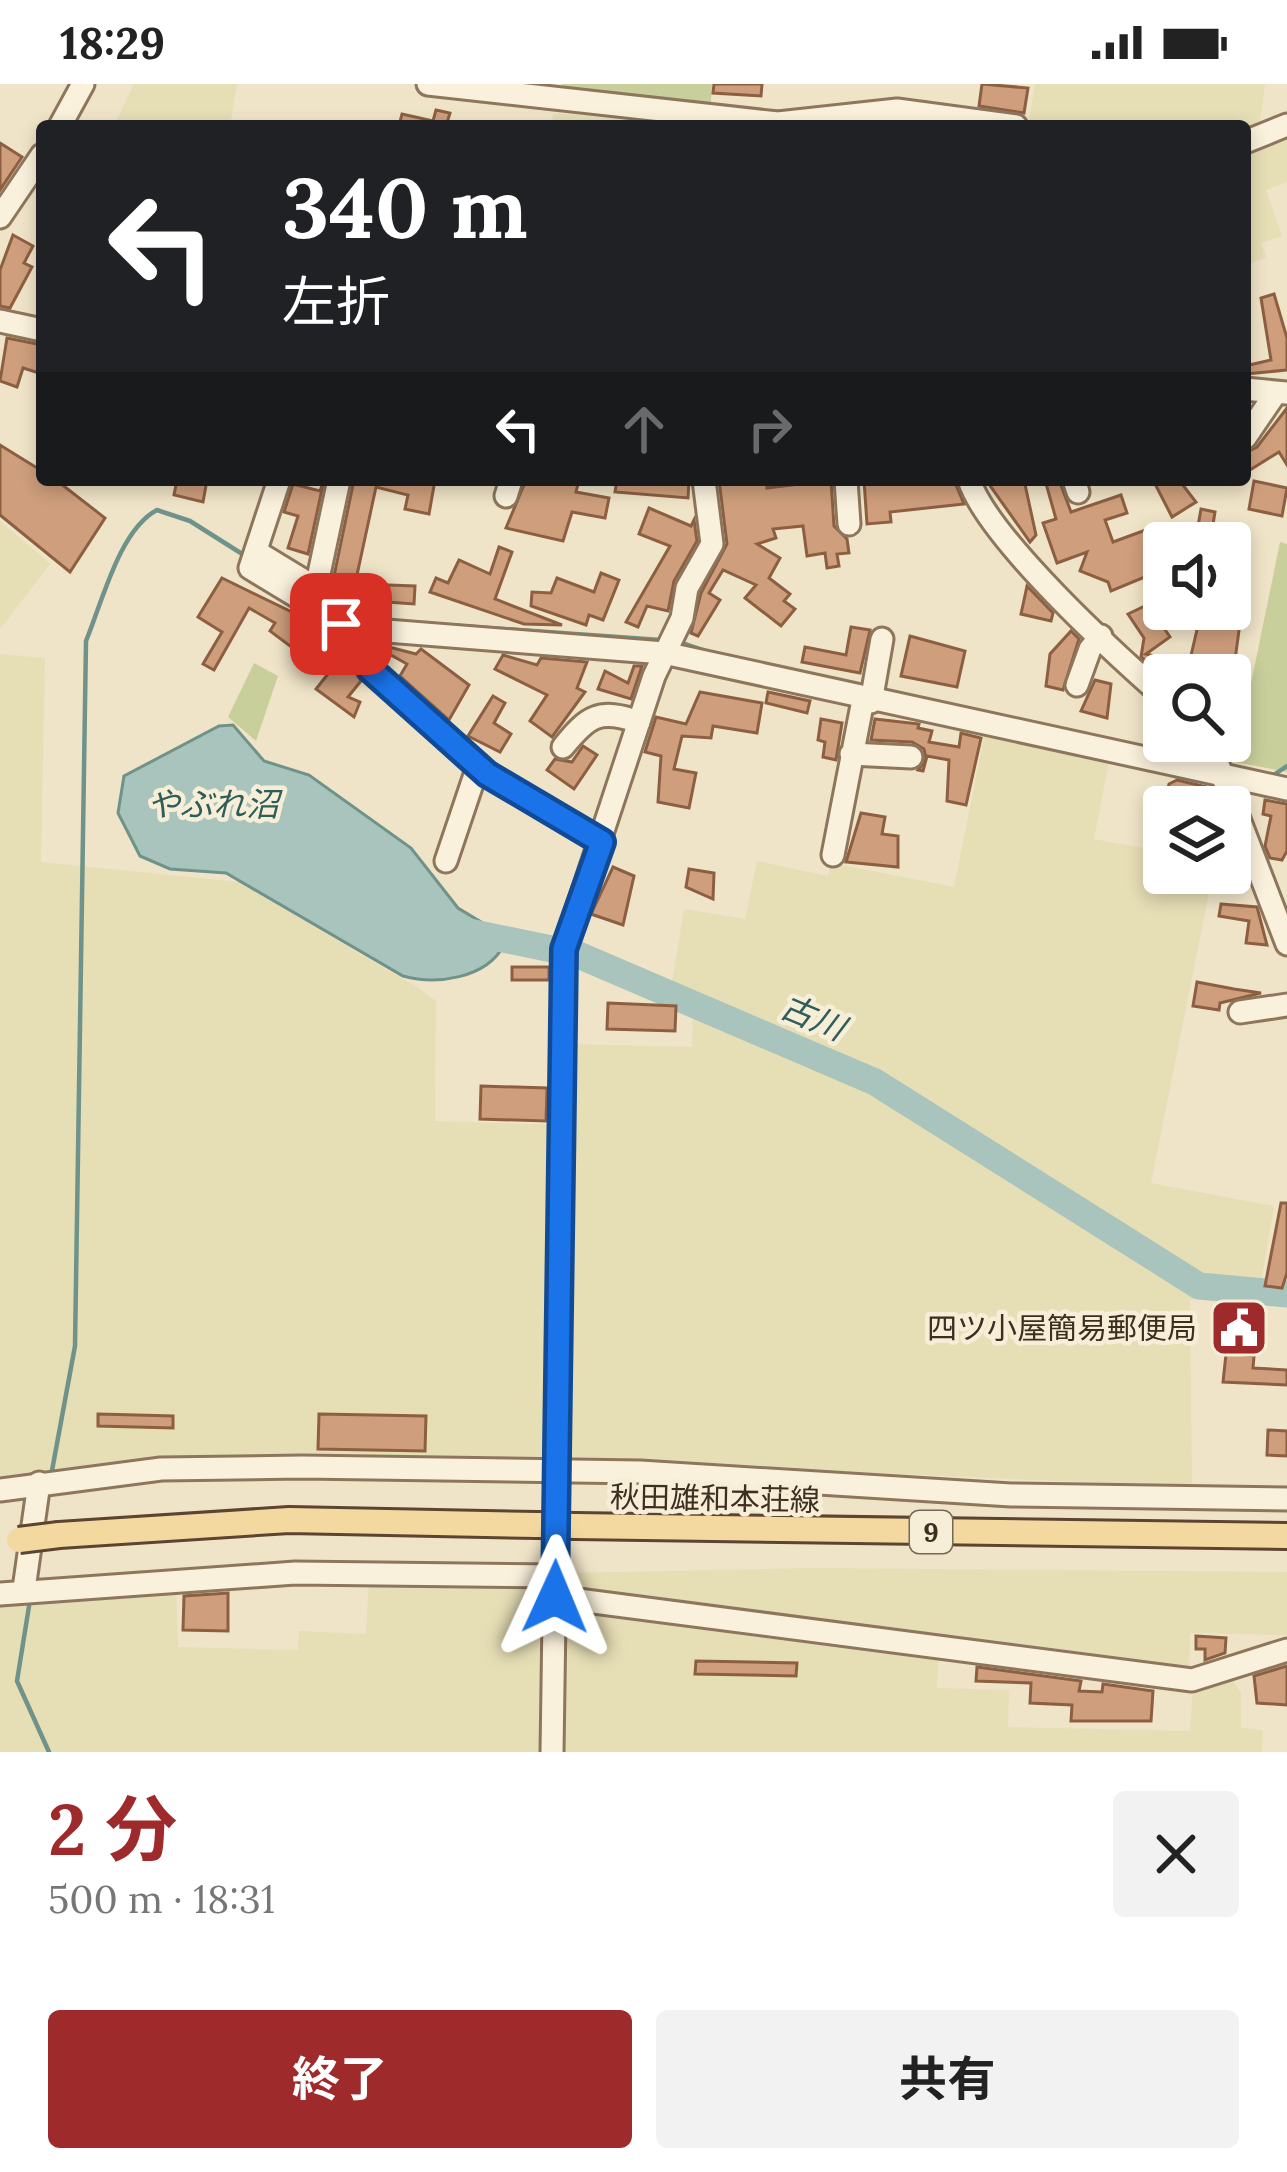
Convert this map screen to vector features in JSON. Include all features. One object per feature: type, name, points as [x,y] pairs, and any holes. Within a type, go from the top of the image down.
[{"type":"main road","name":"秋田雄和本荘線","points":[[9,1541],[301,1520],[1287,1536]]},
{"type":"street","points":[[63,120],[83,84]]},
{"type":"street","points":[[428,84],[751,120]]},
{"type":"street","points":[[849,120],[926,120]]},
{"type":"street","points":[[1251,140],[1287,125]]},
{"type":"street","points":[[0,217],[36,164]]},
{"type":"street","points":[[0,321],[36,329]]},
{"type":"street","points":[[1251,390],[1281,393]]},
{"type":"street","points":[[1251,430],[1281,393]]},
{"type":"street","points":[[277,486],[250,568],[341,624],[382,633],[666,647],[870,695],[1143,747]]},
{"type":"street","points":[[255,556],[316,588],[338,486]]},
{"type":"street","points":[[552,1752],[564,949],[639,722],[666,647],[682,618],[687,588],[712,544],[705,486]]},
{"type":"street","points":[[846,486],[848,524]]},
{"type":"street","points":[[972,486],[989,515],[1143,677]]},
{"type":"street","points":[[341,624],[371,670],[478,766],[602,842]]},
{"type":"street","points":[[1077,685],[1090,649],[1101,637]]},
{"type":"street","points":[[833,855],[851,754],[881,639]]},
{"type":"street","points":[[562,747],[586,718],[597,713],[639,722]]},
{"type":"street","points":[[851,754],[911,758]]},
{"type":"street","points":[[1216,762],[1287,944]]},
{"type":"street","points":[[1219,762],[1287,789]]},
{"type":"street","points":[[446,861],[478,766]]},
{"type":"street","points":[[1240,1012],[1287,1005]]},
{"type":"street","points":[[0,1490],[160,1469],[556,1470],[1011,1495],[1287,1499]]},
{"type":"street","points":[[24,1588],[47,1482]]},
{"type":"street","points":[[0,1594],[24,1588],[295,1573],[555,1586],[1192,1680],[1287,1650]]},
{"type":"shaded area","points":[[134,84],[237,84],[231,120],[117,120]]},
{"type":"shaded area","points":[[1035,84],[1265,84],[1260,123],[1251,128],[1251,120],[1029,120]]},
{"type":"shaded area","points":[[554,113],[636,120],[552,120]]},
{"type":"shaded area","points":[[1287,140],[1287,182],[1266,190],[1282,236],[1262,243],[1266,258],[1251,263],[1251,152]]},
{"type":"shaded area","points":[[0,521],[50,564],[0,629]]},
{"type":"shaded area","points":[[0,654],[45,658],[41,862],[239,882],[418,988],[436,1001],[435,1121],[567,1125],[568,1044],[692,1047],[693,999],[671,988],[684,909],[745,919],[757,861],[828,876],[831,863],[954,887],[985,732],[1109,762],[1094,839],[1143,848],[1143,894],[1209,894],[1151,1183],[1274,1206],[1260,1288],[1190,1300],[1192,1487],[564,1459],[169,1458],[0,1480]]},
{"type":"shaded area","points":[[813,1568],[1287,1572],[1287,1635],[1190,1633],[1189,1674],[939,1645],[937,1688],[1009,1690],[1008,1727],[1190,1731],[1193,1687],[1232,1680],[1241,1692],[1241,1728],[1263,1730],[1262,1752],[0,1752],[0,1604],[176,1587],[178,1647],[298,1650],[299,1631],[366,1634],[369,1582],[534,1587],[569,1573]]},
{"type":"green space","points":[[562,84],[712,84],[711,102],[702,106],[567,93]]},
{"type":"green space","points":[[1280,542],[1287,544],[1287,772],[1235,762],[1251,762],[1251,684]]},
{"type":"green space","points":[[254,663],[278,676],[256,741],[228,717]]},
{"type":"water","name":"やぶれ沼","points":[[233,725],[264,761],[309,775],[411,848],[458,908],[486,925],[504,945],[496,956],[459,977],[403,976],[226,873],[170,869],[140,856],[118,813],[124,776],[219,726]]},
{"type":"building","points":[[714,84],[762,84],[761,96],[713,93]]},
{"type":"building","points":[[982,84],[1028,88],[1024,113],[979,106]]},
{"type":"building","points":[[436,110],[450,113],[448,120],[433,120]]},
{"type":"building","points":[[0,143],[22,157],[0,190]]},
{"type":"building","points":[[13,235],[33,246],[24,263],[32,267],[10,308],[0,306],[0,270]]},
{"type":"building","points":[[1274,294],[1287,338],[1287,370],[1251,373],[1251,365],[1271,360],[1261,298]]},
{"type":"building","points":[[7,338],[36,344],[36,372],[23,368],[17,387],[0,381]]},
{"type":"building","points":[[1287,408],[1287,465],[1279,452],[1251,469],[1251,450]]},
{"type":"building","points":[[0,445],[36,467],[36,486],[64,486],[105,518],[70,572],[0,515]]},
{"type":"building","points":[[1254,481],[1287,488],[1282,516],[1249,509]]},
{"type":"building","points":[[176,486],[206,486],[203,502],[174,495]]},
{"type":"building","points":[[292,486],[320,491],[323,486],[308,554],[288,548],[298,516],[284,512]]},
{"type":"building","points":[[353,486],[434,486],[429,514],[405,509],[408,495],[376,487],[352,598],[340,595],[343,583],[333,581]]},
{"type":"building","points":[[524,486],[578,486],[576,492],[609,498],[605,518],[572,512],[563,541],[506,528]]},
{"type":"building","points":[[616,486],[689,486],[688,498],[615,492]]},
{"type":"building","points":[[720,486],[831,486],[834,526],[847,539],[849,553],[837,554],[839,566],[827,568],[825,553],[807,556],[803,526],[773,529],[776,538],[757,544],[780,558],[769,578],[790,594],[784,601],[795,609],[781,626],[745,598],[756,585],[723,570],[709,593],[720,600],[698,636],[691,633],[701,593],[727,544]]},
{"type":"building","points":[[864,486],[956,486],[964,504],[890,512],[891,522],[867,524]]},
{"type":"building","points":[[990,486],[1025,486],[1036,535],[1030,542]]},
{"type":"building","points":[[1047,486],[1061,486],[1071,512],[1121,495],[1127,513],[1105,520],[1113,542],[1143,531],[1143,578],[1111,591],[1108,582],[1080,571],[1087,552],[1057,563],[1043,523],[1056,519]]},
{"type":"building","points":[[1156,486],[1184,486],[1196,502],[1172,517]]},
{"type":"building","points":[[649,508],[691,526],[694,520],[697,541],[674,581],[668,611],[647,606],[638,627],[626,622],[670,546],[639,534]]},
{"type":"building","points":[[1201,509],[1215,512],[1213,522],[1199,522]]},
{"type":"building","points":[[499,547],[512,552],[495,599],[562,625],[524,624],[430,592],[436,578],[448,583],[459,560],[490,574]]},
{"type":"building","points":[[601,573],[619,580],[603,620],[589,615],[586,625],[531,606],[532,592],[551,593],[557,578],[594,592]]},
{"type":"building","points":[[222,578],[300,616],[297,620],[322,637],[306,658],[270,631],[275,623],[249,608],[214,670],[203,664],[222,632],[198,617]]},
{"type":"building","points":[[388,585],[415,586],[414,604],[387,602]]},
{"type":"building","points":[[1027,586],[1053,613],[1051,621],[1021,614]]},
{"type":"building","points":[[1143,607],[1143,630],[1165,630],[1170,637],[1143,654],[1143,659],[1141,657],[1144,638],[1128,614]]},
{"type":"building","points":[[851,627],[870,630],[860,673],[802,662],[805,647],[846,655]]},
{"type":"building","points":[[1197,630],[1239,630],[1236,654],[1191,654]]},
{"type":"building","points":[[1071,631],[1079,639],[1063,690],[1046,686],[1050,654]]},
{"type":"building","points":[[910,636],[965,651],[957,687],[901,676]]},
{"type":"building","points":[[385,646],[416,654],[421,649],[469,685],[449,720],[400,676],[407,664],[382,650]]},
{"type":"building","points":[[503,655],[537,665],[541,658],[587,662],[577,688],[585,692],[552,737],[530,721],[547,695],[495,669]]},
{"type":"building","points":[[339,660],[347,660],[361,681],[348,697],[360,702],[354,717],[316,689]]},
{"type":"building","points":[[634,666],[642,666],[631,699],[598,689],[605,671],[628,683]]},
{"type":"building","points":[[1095,680],[1111,684],[1107,718],[1081,711]]},
{"type":"building","points":[[700,692],[762,703],[757,733],[713,726],[711,738],[682,736],[674,769],[696,773],[689,808],[658,802],[661,756],[645,752],[656,717],[686,724]]},
{"type":"building","points":[[768,692],[810,701],[807,713],[766,703]]},
{"type":"building","points":[[493,696],[505,703],[494,723],[511,734],[500,752],[468,736]]},
{"type":"building","points":[[821,719],[842,723],[836,760],[823,757],[825,742],[818,740]]},
{"type":"building","points":[[875,719],[919,724],[918,728],[932,731],[929,742],[959,747],[961,733],[981,738],[966,805],[947,801],[949,760],[927,756],[923,771],[918,770],[926,759],[924,749],[912,742],[871,740]]},
{"type":"building","points":[[583,746],[597,755],[574,789],[547,770],[555,759],[572,762]]},
{"type":"building","points":[[1177,780],[1202,786],[1169,786]]},
{"type":"building","points":[[1265,800],[1287,804],[1287,851],[1282,860],[1270,858],[1265,846],[1271,816],[1263,814]]},
{"type":"building","points":[[861,813],[885,817],[882,834],[898,836],[898,867],[846,862]]},
{"type":"building","points":[[613,867],[634,876],[623,925],[591,914]]},
{"type":"building","points":[[689,869],[714,873],[713,899],[686,887]]},
{"type":"building","points":[[1221,904],[1257,907],[1267,945],[1246,943],[1249,921],[1219,916]]},
{"type":"building","points":[[512,967],[549,967],[549,980],[512,980]]},
{"type":"building","points":[[1197,982],[1261,993],[1220,1003],[1219,1010],[1193,1006]]},
{"type":"building","points":[[608,1003],[676,1006],[675,1031],[607,1029]]},
{"type":"building","points":[[481,1086],[547,1088],[546,1121],[480,1119]]},
{"type":"building","points":[[1281,1203],[1287,1203],[1287,1273],[1282,1288],[1265,1286]]},
{"type":"building","points":[[1230,1317],[1248,1318],[1245,1355],[1254,1356],[1253,1368],[1287,1370],[1287,1385],[1223,1382]]},
{"type":"building","points":[[98,1414],[173,1416],[173,1428],[98,1426]]},
{"type":"building","points":[[319,1414],[426,1416],[425,1451],[318,1449]]},
{"type":"building","points":[[1268,1430],[1287,1431],[1287,1456],[1267,1455]]},
{"type":"building","points":[[228,1593],[228,1631],[183,1630],[184,1596]]},
{"type":"building","points":[[1196,1636],[1226,1638],[1225,1653],[1205,1660],[1205,1649],[1196,1649]]},
{"type":"building","points":[[696,1661],[797,1663],[796,1676],[695,1674]]},
{"type":"building","points":[[1287,1666],[1287,1705],[1257,1703],[1254,1676]]},
{"type":"building","points":[[977,1667],[1081,1681],[1079,1691],[1102,1692],[1103,1684],[1153,1691],[1151,1721],[1071,1721],[1072,1705],[1030,1703],[1031,1683],[976,1681]]},
{"type":"waterway","points":[[51,1476],[75,1346],[86,641],[122,550],[157,510],[190,521],[247,557]]},
{"type":"waterway","points":[[362,619],[661,640]]},
{"type":"waterway","points":[[679,642],[708,652]]},
{"type":"waterway","points":[[1272,776],[1287,766]]},
{"type":"waterway","name":"古川","points":[[469,932],[576,954],[875,1082],[1199,1286],[1287,1294]]},
{"type":"waterway","points":[[30,1600],[17,1681],[49,1752]]},
{"type":"place","name":"四ツ小屋簡易郵便局","points":[[1239,1328]]},
{"type":"route","points":[[341,624],[349,643],[371,670],[487,774],[602,842],[564,949],[555,1597]]}]
